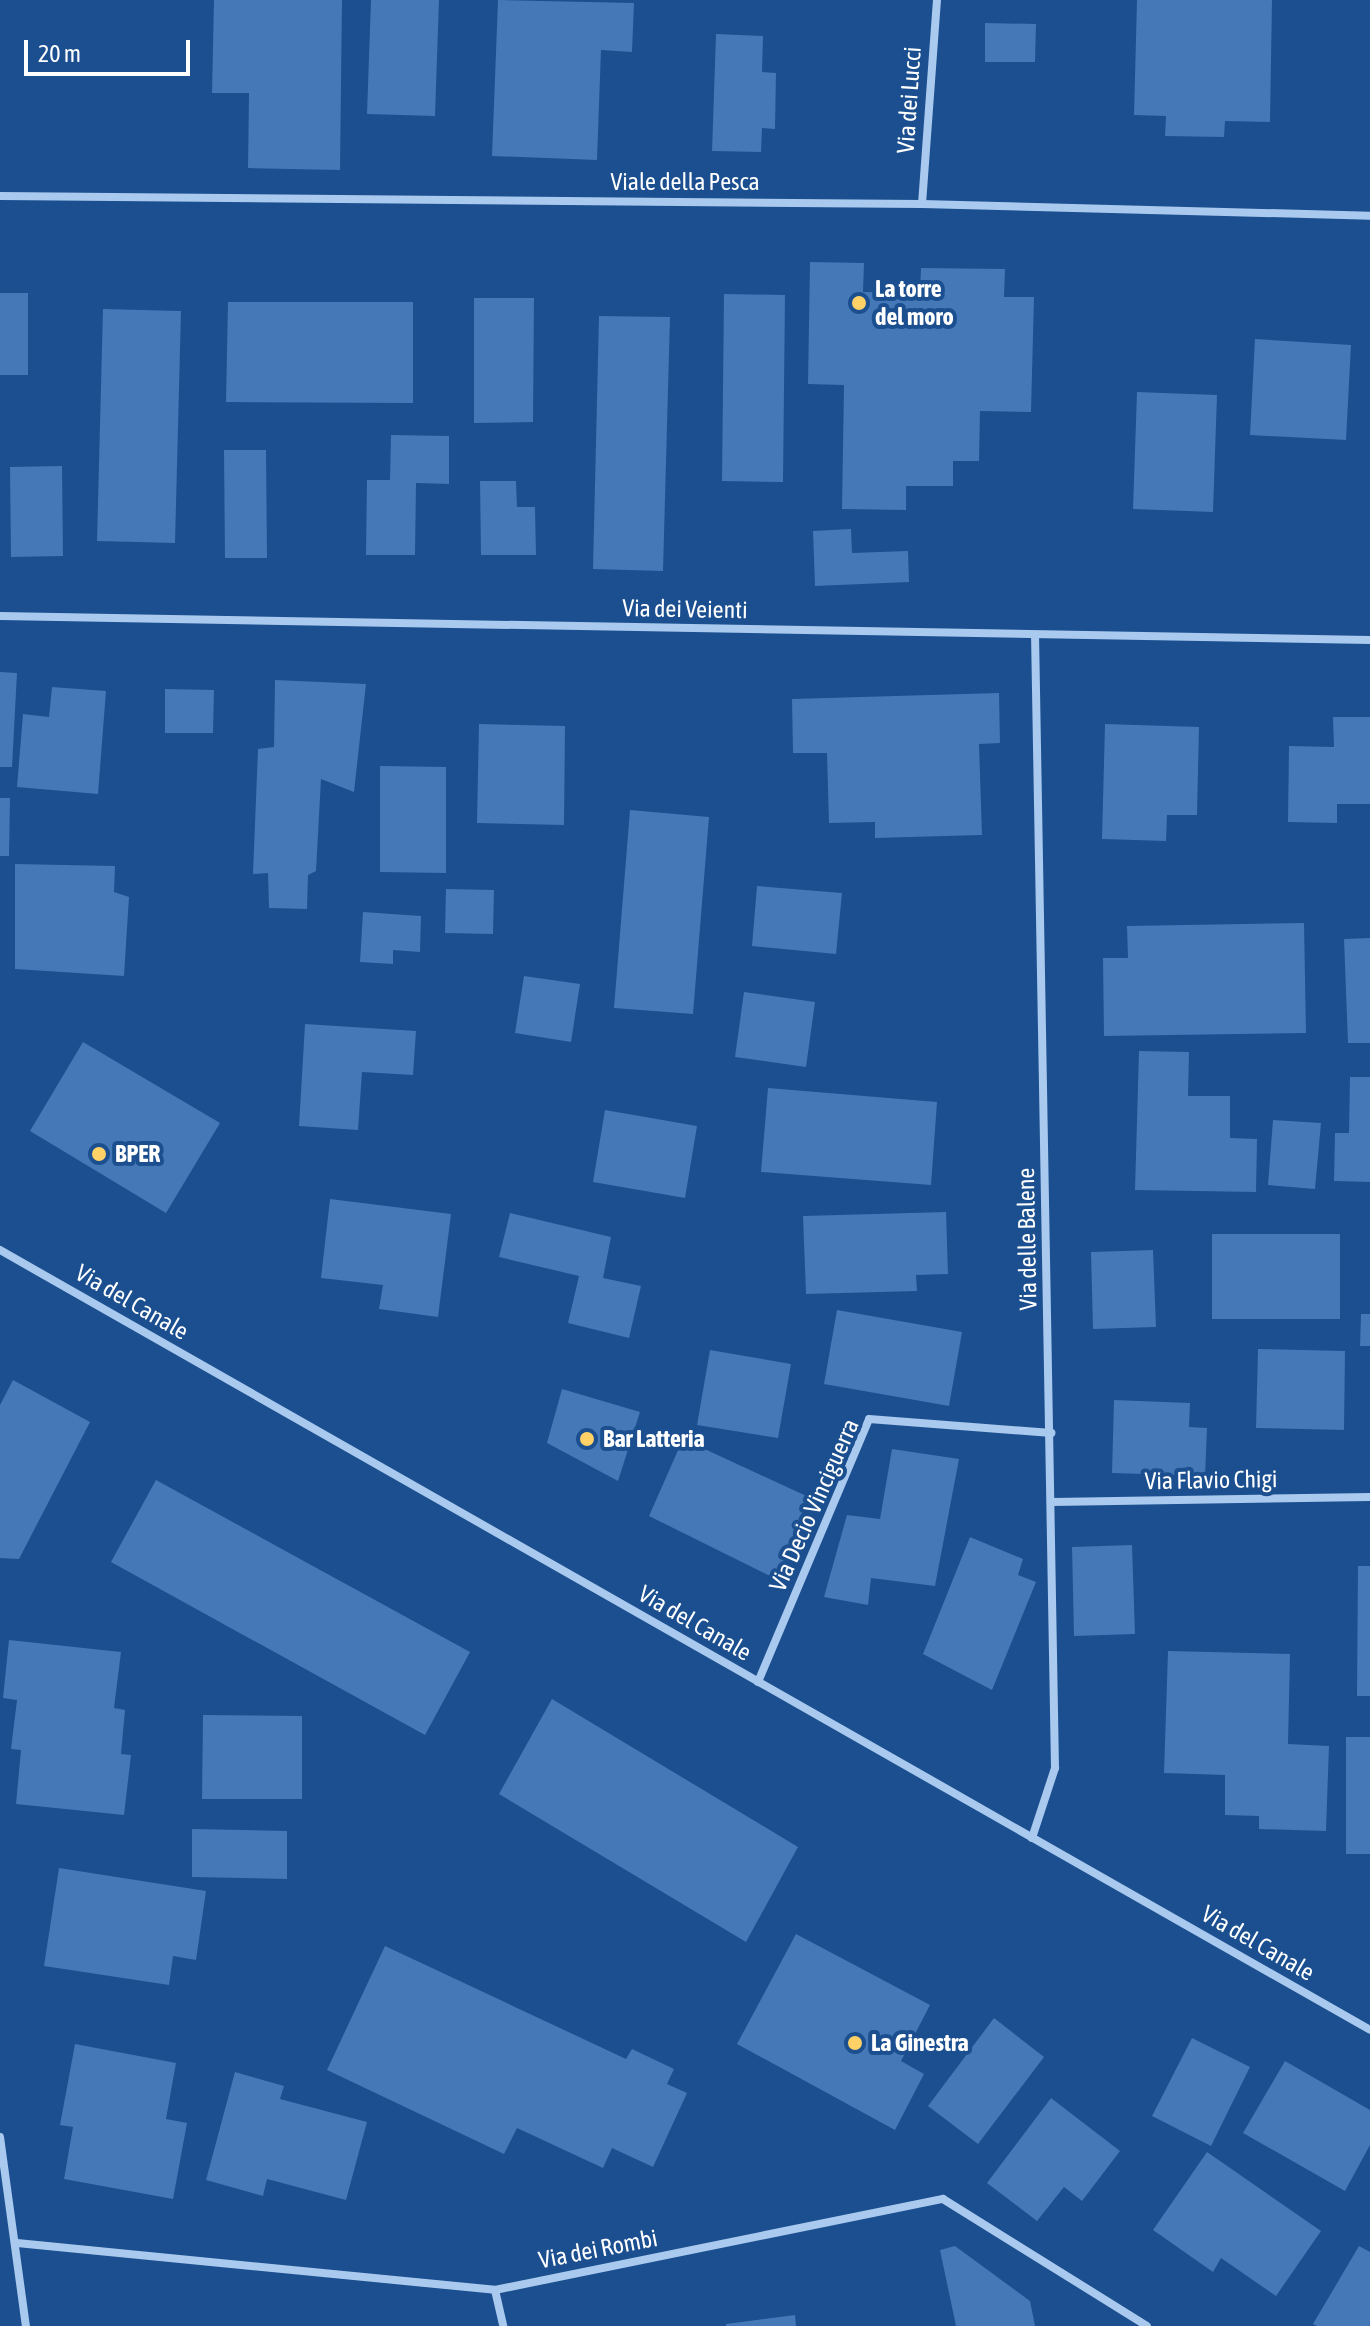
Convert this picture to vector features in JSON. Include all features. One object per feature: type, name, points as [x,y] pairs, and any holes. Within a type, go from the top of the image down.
[{"type":"street","name":"Via dei Lucci","points":[[922,204],[937,0]]},
{"type":"street","name":"Viale della Pesca","points":[[0,196],[922,204],[1370,216]]},
{"type":"street","name":"Via dei Veienti","points":[[0,616],[1370,640]]},
{"type":"street","name":"Via delle Balene","points":[[1032,1838],[1055,1768],[1035,636]]},
{"type":"street","name":"Via del Canale","points":[[0,1250],[1370,2030]]},
{"type":"street","name":"Via Decio Vinciguerra","points":[[758,1682],[869,1419],[1051,1433]]},
{"type":"street","name":"Via Flavio Chigi","points":[[1052,1502],[1370,1497]]},
{"type":"street","points":[[0,2137],[26,2326]]},
{"type":"street","name":"Via dei Rombi","points":[[17,2243],[495,2290],[943,2199],[1147,2326]]},
{"type":"street","points":[[495,2290],[503,2326]]},
{"type":"building","points":[[214,0],[342,0],[340,170],[248,168],[249,93],[212,93]]},
{"type":"building","points":[[371,0],[439,0],[435,116],[367,114]]},
{"type":"building","points":[[498,0],[634,3],[632,52],[601,50],[597,160],[492,156]]},
{"type":"building","points":[[1137,0],[1272,0],[1270,122],[1225,121],[1224,137],[1165,136],[1166,116],[1134,115]]},
{"type":"building","points":[[985,23],[1036,24],[1035,62],[985,62]]},
{"type":"building","points":[[716,34],[763,36],[762,72],[776,73],[775,129],[762,128],[761,152],[712,151]]},
{"type":"building","points":[[810,262],[864,263],[863,292],[920,293],[921,268],[1005,269],[1004,297],[1034,297],[1031,412],[980,411],[979,461],[953,461],[953,486],[906,486],[906,510],[842,509],[844,385],[808,384]]},
{"type":"building","points":[[0,293],[28,293],[28,375],[0,375]]},
{"type":"building","points":[[724,294],[785,295],[783,482],[722,481]]},
{"type":"building","points":[[474,298],[534,298],[533,422],[474,423]]},
{"type":"building","points":[[228,302],[413,302],[413,403],[226,402]]},
{"type":"building","points":[[103,309],[181,311],[175,543],[97,541]]},
{"type":"building","points":[[599,316],[670,317],[663,571],[593,569]]},
{"type":"building","points":[[1255,339],[1351,345],[1346,440],[1250,435]]},
{"type":"building","points":[[1137,392],[1217,395],[1213,512],[1133,509]]},
{"type":"building","points":[[391,435],[449,436],[449,484],[416,483],[415,555],[366,555],[367,480],[390,480]]},
{"type":"building","points":[[224,450],[266,450],[267,558],[225,558]]},
{"type":"building","points":[[62,466],[63,556],[11,557],[10,467]]},
{"type":"building","points":[[480,481],[516,481],[517,507],[535,507],[536,555],[481,555]]},
{"type":"building","points":[[851,529],[852,553],[908,551],[909,582],[815,586],[813,531]]},
{"type":"building","points":[[0,672],[17,673],[12,767],[0,767]]},
{"type":"building","points":[[275,680],[366,684],[354,792],[321,779],[316,871],[308,875],[307,909],[269,908],[268,873],[253,874],[258,749],[274,747]]},
{"type":"building","points":[[52,687],[106,691],[98,794],[17,787],[23,714],[49,717]]},
{"type":"building","points":[[165,689],[214,690],[213,733],[165,733]]},
{"type":"building","points":[[999,693],[1000,743],[979,744],[982,835],[875,838],[875,822],[829,823],[827,753],[793,753],[792,699]]},
{"type":"building","points":[[1333,717],[1370,717],[1370,804],[1337,804],[1337,823],[1288,822],[1289,746],[1334,747]]},
{"type":"building","points":[[479,724],[565,726],[564,825],[477,823]]},
{"type":"building","points":[[1105,724],[1199,727],[1197,815],[1167,815],[1166,841],[1102,839]]},
{"type":"building","points":[[380,766],[446,767],[446,873],[380,872]]},
{"type":"building","points":[[0,798],[10,798],[9,856],[0,856]]},
{"type":"building","points":[[630,810],[709,817],[693,1014],[614,1008]]},
{"type":"building","points":[[15,864],[115,866],[114,892],[129,897],[124,976],[15,969]]},
{"type":"building","points":[[757,886],[842,893],[836,954],[752,946]]},
{"type":"building","points":[[446,889],[494,890],[493,934],[445,933]]},
{"type":"building","points":[[363,912],[421,916],[420,952],[393,950],[393,964],[360,962]]},
{"type":"building","points":[[1304,923],[1306,1033],[1104,1036],[1103,958],[1128,958],[1127,926]]},
{"type":"building","points":[[1370,938],[1370,1043],[1348,1043],[1344,939]]},
{"type":"building","points":[[524,976],[580,984],[571,1042],[515,1033]]},
{"type":"building","points":[[744,992],[815,1002],[806,1067],[735,1057]]},
{"type":"building","points":[[305,1024],[416,1031],[413,1075],[362,1072],[358,1130],[299,1126]]},
{"type":"building","points":[[83,1042],[220,1123],[166,1213],[30,1131]]},
{"type":"building","points":[[1139,1051],[1189,1052],[1188,1096],[1230,1096],[1230,1138],[1257,1139],[1256,1192],[1135,1190]]},
{"type":"building","points":[[1350,1077],[1370,1077],[1370,1182],[1334,1181],[1335,1133],[1349,1133]]},
{"type":"building","points":[[768,1088],[937,1102],[931,1185],[761,1172]]},
{"type":"building","points":[[605,1110],[697,1126],[685,1198],[593,1182]]},
{"type":"building","points":[[1273,1120],[1321,1123],[1315,1189],[1268,1185]]},
{"type":"building","points":[[330,1199],[451,1214],[438,1317],[379,1309],[383,1285],[321,1278]]},
{"type":"building","points":[[946,1212],[948,1274],[916,1275],[917,1291],[806,1294],[803,1216]]},
{"type":"building","points":[[510,1213],[611,1237],[603,1278],[641,1286],[629,1338],[568,1323],[579,1276],[499,1257]]},
{"type":"building","points":[[1212,1234],[1340,1234],[1340,1319],[1212,1319]]},
{"type":"building","points":[[1153,1250],[1156,1327],[1093,1329],[1091,1252]]},
{"type":"building","points":[[837,1310],[962,1332],[949,1406],[824,1384]]},
{"type":"building","points":[[1361,1314],[1370,1314],[1370,1346],[1360,1346]]},
{"type":"building","points":[[1258,1349],[1345,1351],[1344,1430],[1256,1428]]},
{"type":"building","points":[[710,1350],[791,1364],[778,1438],[697,1425]]},
{"type":"building","points":[[13,1380],[90,1422],[19,1559],[0,1558],[0,1405]]},
{"type":"building","points":[[562,1389],[640,1412],[618,1481],[547,1443]]},
{"type":"building","points":[[1114,1400],[1190,1403],[1189,1427],[1207,1428],[1205,1476],[1112,1473]]},
{"type":"building","points":[[683,1439],[813,1499],[778,1580],[649,1516]]},
{"type":"building","points":[[892,1449],[959,1459],[935,1586],[871,1578],[868,1605],[824,1597],[847,1515],[880,1519]]},
{"type":"building","points":[[156,1480],[470,1652],[425,1735],[111,1562]]},
{"type":"building","points":[[970,1537],[1023,1559],[1018,1575],[1036,1582],[992,1690],[923,1654]]},
{"type":"building","points":[[1132,1545],[1135,1634],[1074,1636],[1072,1547]]},
{"type":"building","points":[[1358,1566],[1370,1566],[1370,1696],[1357,1696]]},
{"type":"building","points":[[9,1640],[121,1652],[114,1708],[125,1710],[121,1754],[131,1755],[124,1815],[16,1804],[21,1750],[11,1749],[17,1700],[3,1698]]},
{"type":"building","points":[[1168,1651],[1290,1654],[1288,1744],[1329,1746],[1326,1831],[1259,1829],[1259,1816],[1225,1815],[1225,1775],[1164,1773]]},
{"type":"building","points":[[552,1699],[798,1847],[746,1942],[499,1794]]},
{"type":"building","points":[[203,1715],[302,1716],[302,1799],[202,1799]]},
{"type":"building","points":[[1346,1737],[1370,1737],[1370,1854],[1346,1854]]},
{"type":"building","points":[[192,1829],[287,1831],[287,1879],[192,1877]]},
{"type":"building","points":[[59,1868],[206,1891],[196,1960],[173,1956],[169,1985],[44,1966]]},
{"type":"building","points":[[796,1934],[930,2005],[901,2061],[924,2074],[895,2130],[737,2044]]},
{"type":"building","points":[[385,1946],[626,2059],[632,2049],[674,2069],[667,2084],[687,2093],[653,2167],[612,2148],[603,2168],[517,2128],[504,2154],[327,2070]]},
{"type":"building","points":[[994,2018],[1044,2057],[978,2144],[928,2106]]},
{"type":"building","points":[[1192,2038],[1250,2067],[1211,2146],[1152,2116]]},
{"type":"building","points":[[75,2044],[176,2063],[166,2119],[187,2123],[173,2199],[64,2179],[73,2127],[60,2125]]},
{"type":"building","points":[[1285,2061],[1370,2110],[1370,2145],[1345,2191],[1243,2133]]},
{"type":"building","points":[[235,2072],[284,2086],[280,2099],[367,2122],[346,2200],[267,2179],[263,2196],[206,2180]]},
{"type":"building","points":[[1051,2098],[1120,2151],[1082,2201],[1064,2187],[1037,2221],[987,2183]]},
{"type":"building","points":[[1207,2152],[1321,2231],[1276,2296],[1221,2258],[1213,2272],[1153,2230]]},
{"type":"building","points":[[955,2246],[1030,2301],[1035,2326],[956,2326],[940,2250]]},
{"type":"building","points":[[1359,2246],[1370,2252],[1370,2326],[1313,2324]]},
{"type":"building","points":[[795,2315],[796,2326],[726,2326],[726,2324]]},
{"type":"place","name":"La torre del moro","points":[[859,303]]},
{"type":"place","name":"BPER","points":[[99,1154]]},
{"type":"place","name":"Bar Latteria","points":[[587,1439]]},
{"type":"place","name":"La Ginestra","points":[[855,2043]]}]
